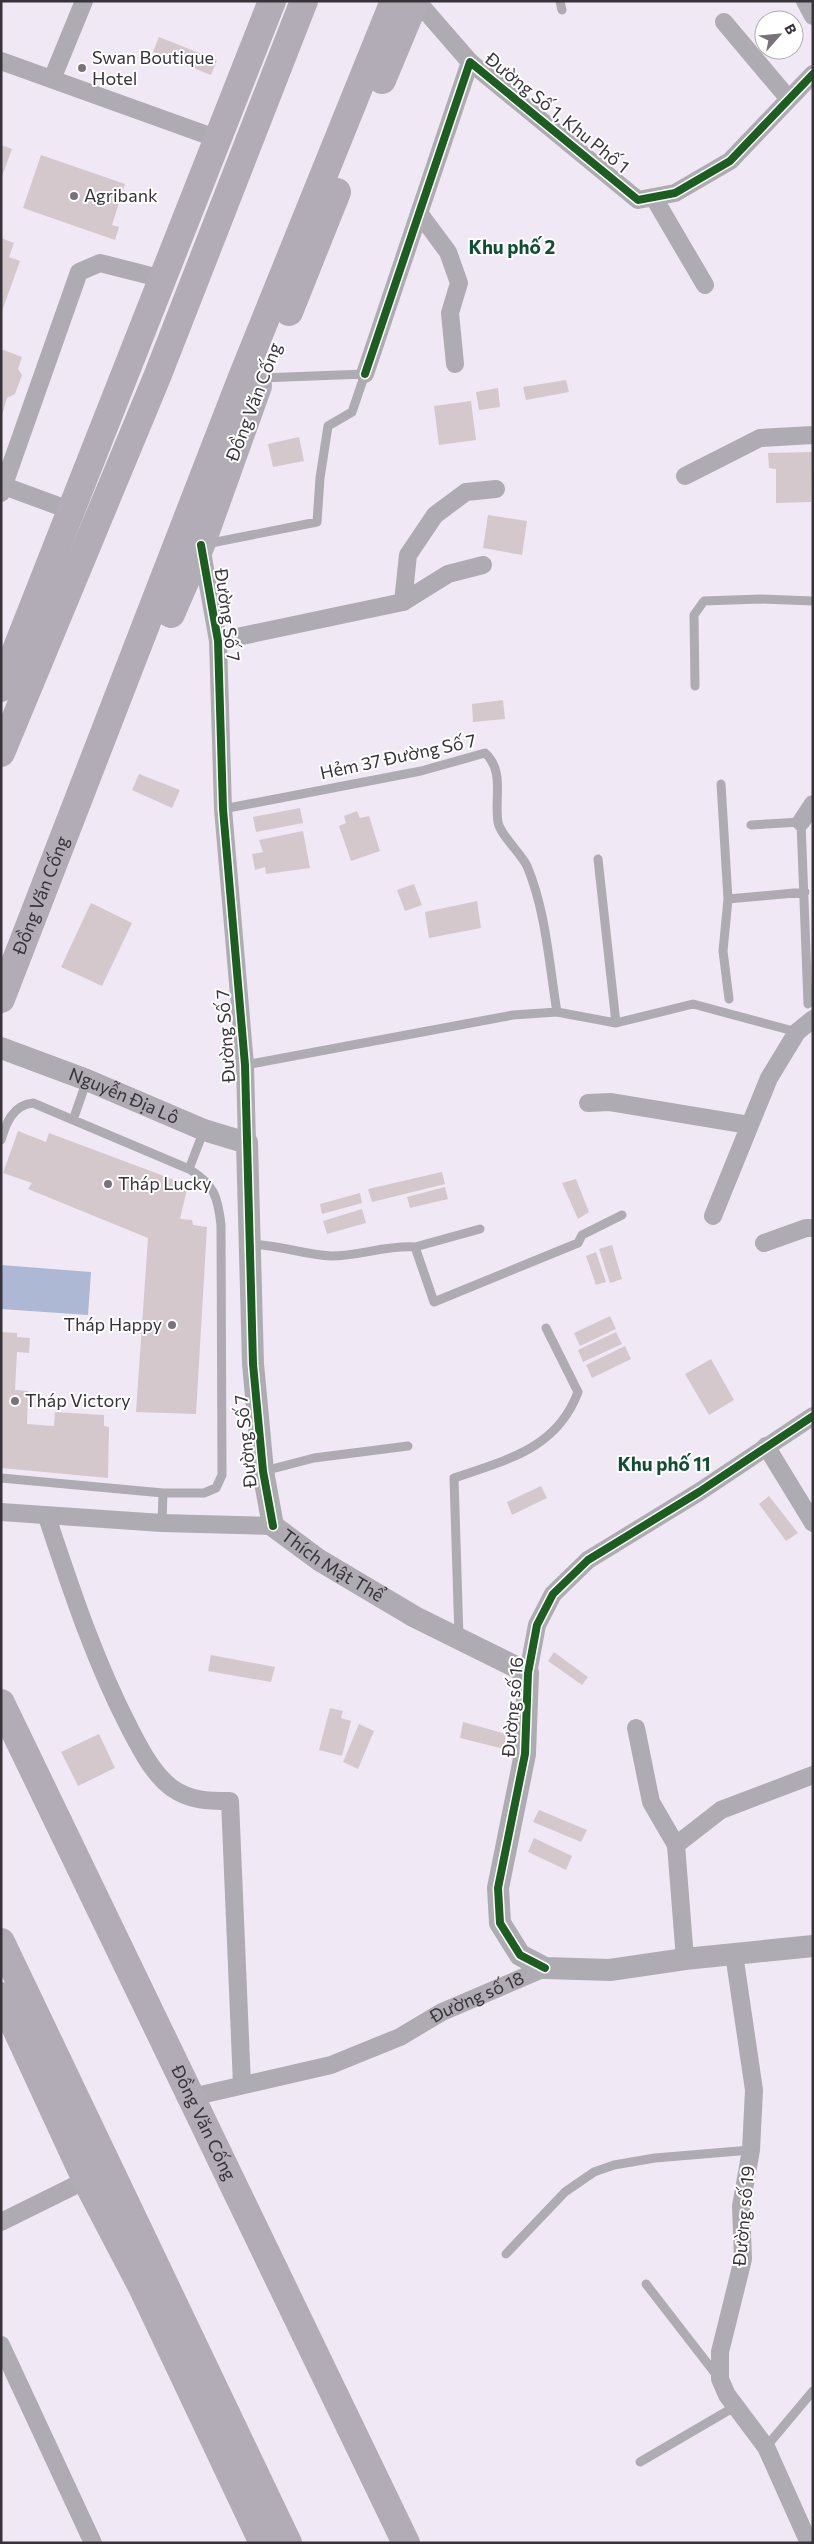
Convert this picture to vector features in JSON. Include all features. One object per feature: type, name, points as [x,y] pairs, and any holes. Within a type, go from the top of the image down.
[{"type":"main road","points":[[1,688],[272,1]]},
{"type":"main road","points":[[1,753],[98,521],[304,1]]},
{"type":"main road","name":"Đồng Văn Cống","points":[[191,540],[242,376],[394,1]]},
{"type":"main road","name":"Đồng Văn Cống","points":[[1,999],[83,793],[262,378],[416,1]]},
{"type":"main road","points":[[163,279],[191,289]]},
{"type":"main road","points":[[72,511],[98,521]]},
{"type":"main road","name":"Đồng Văn Cống","points":[[1,1703],[406,2543]]},
{"type":"main road","name":"Đồng Văn Cống","points":[[1,1732],[391,2543]]},
{"type":"main road","points":[[1,1942],[288,2543]]},
{"type":"main road","points":[[1,1996],[86,2180],[142,2287],[263,2543]]},
{"type":"street","points":[[52,79],[84,1]]},
{"type":"street","name":"Đường Số 1, Khu Phố 1","points":[[416,1],[470,62],[638,200],[675,193],[730,161],[788,98],[813,74]]},
{"type":"street","points":[[805,1],[813,16]]},
{"type":"street","points":[[724,22],[788,98]]},
{"type":"street","points":[[1,61],[218,139]]},
{"type":"street","name":"Đường Số 1, Khu Phố 1","points":[[365,374],[470,62]]},
{"type":"street","points":[[654,198],[705,285]]},
{"type":"street","points":[[419,213],[448,252],[460,283],[450,313],[454,364]]},
{"type":"street","points":[[72,511],[2,489],[79,272],[100,263],[163,279]]},
{"type":"street","points":[[685,476],[760,438],[813,435]]},
{"type":"street","points":[[403,602],[408,555],[435,515],[466,492],[496,489]]},
{"type":"street","name":"Đường Số 7","points":[[191,540],[218,641],[223,808],[245,1065],[252,1244],[254,1364],[263,1471],[273,1526]]},
{"type":"street","points":[[218,641],[403,602],[448,574],[484,564]]},
{"type":"street","points":[[801,822],[813,804]]},
{"type":"street","points":[[713,1216],[769,1078],[810,1012]]},
{"type":"street","name":"Nguyễn Địa Lô","points":[[1,1048],[87,1080],[204,1130],[247,1143]]},
{"type":"street","points":[[588,1103],[610,1102],[749,1125]]},
{"type":"street","points":[[764,1243],[806,1228],[813,1228]]},
{"type":"street","name":"Đường số 16","points":[[545,1968],[520,1955],[500,1923],[498,1888],[525,1754],[528,1673],[537,1625],[553,1594],[588,1560],[699,1492],[813,1416]]},
{"type":"street","points":[[766,1446],[813,1523]]},
{"type":"street","name":"Thích Mật Thể","points":[[1,1512],[47,1517],[162,1523],[273,1526],[319,1560],[415,1617],[528,1673]]},
{"type":"street","points":[[47,1517],[70,1584],[114,1698],[146,1759],[172,1788],[197,1801],[230,1801],[242,2085]]},
{"type":"street","points":[[636,1728],[651,1802],[676,1845],[685,1959]]},
{"type":"street","points":[[676,1845],[721,1810],[813,1775]]},
{"type":"street","name":"Đường số 18","points":[[192,2097],[331,2065],[400,2038],[442,2012],[545,1968],[610,1970],[685,1959],[813,1946]]},
{"type":"street","name":"Đường số 19","points":[[734,1954],[754,2090],[751,2150],[741,2206],[743,2259],[720,2352],[718,2363],[720,2379],[727,2395],[766,2447],[809,2543]]},
{"type":"street","points":[[1,2222],[86,2180]]},
{"type":"street","points":[[1,2345],[93,2543]]},
{"type":"lane","points":[[191,540],[317,522],[320,478],[328,426],[352,412],[365,374],[262,378]]},
{"type":"lane","points":[[695,686],[694,615],[704,601],[760,599],[813,601]]},
{"type":"lane","name":"Hẻm 37 Đường Số 7","points":[[223,808],[421,771],[485,753],[493,760],[498,783],[498,823],[526,865],[539,900],[557,1012]]},
{"type":"lane","points":[[722,784],[728,899],[722,951],[729,999]]},
{"type":"lane","points":[[752,824],[801,822],[810,1012]]},
{"type":"lane","points":[[598,858],[616,1023]]},
{"type":"lane","points":[[728,899],[805,892]]},
{"type":"lane","points":[[245,1065],[513,1015],[557,1012],[616,1023],[693,1004],[797,1032]]},
{"type":"lane","points":[[73,1120],[87,1080]]},
{"type":"lane","points":[[1,1140],[12,1114],[26,1104],[33,1103],[189,1169],[204,1177],[215,1193],[219,1204],[221,1235],[222,1475],[216,1488],[204,1493],[163,1493],[1,1478]]},
{"type":"lane","points":[[189,1169],[204,1130]]},
{"type":"lane","points":[[415,1247],[434,1302],[578,1243],[582,1235],[622,1215]]},
{"type":"lane","points":[[252,1244],[274,1244],[329,1256],[360,1253],[388,1247],[415,1247],[480,1229]]},
{"type":"lane","points":[[459,1638],[454,1478],[522,1454],[552,1432],[570,1412],[578,1392],[546,1328]]},
{"type":"lane","points":[[263,1471],[314,1458],[408,1446]]},
{"type":"lane","points":[[162,1523],[163,1493]]},
{"type":"lane","points":[[506,2254],[565,2192],[594,2172],[614,2165],[655,2158],[751,2150]]},
{"type":"lane","points":[[646,2284],[720,2379]]},
{"type":"lane","points":[[766,2447],[813,2391]]},
{"type":"lane","points":[[640,2462],[736,2406]]},
{"type":"water","points":[[1,1265],[91,1272],[88,1315],[1,1309]]},
{"type":"building","points":[[159,37],[217,60],[211,75],[153,52]]},
{"type":"building","points":[[1,145],[12,149],[1,179]]},
{"type":"building","name":"Agribank","points":[[41,155],[125,184],[112,225],[119,227],[115,240],[23,208]]},
{"type":"building","points":[[1,238],[14,243],[9,257],[20,261],[2,311]]},
{"type":"building","points":[[1,349],[22,357],[18,369],[22,375],[15,394],[7,398],[2,415]]},
{"type":"building","points":[[566,380],[569,392],[526,400],[523,387]]},
{"type":"building","points":[[498,388],[500,407],[479,410],[476,392]]},
{"type":"building","points":[[471,401],[476,440],[439,445],[434,406]]},
{"type":"building","points":[[299,437],[304,461],[273,467],[268,444]]},
{"type":"building","points":[[812,452],[811,502],[776,503],[776,469],[769,468],[768,453]]},
{"type":"building","points":[[488,515],[527,521],[522,555],[483,548]]},
{"type":"building","points":[[503,700],[505,719],[473,722],[472,704]]},
{"type":"building","points":[[139,774],[180,790],[172,808],[132,790]]},
{"type":"building","points":[[300,808],[303,823],[256,832],[253,817]]},
{"type":"building","points":[[357,811],[360,818],[369,816],[380,851],[351,861],[339,826],[346,823],[344,816]]},
{"type":"building","points":[[303,831],[310,868],[266,874],[265,867],[255,870],[252,854],[263,852],[259,840]]},
{"type":"building","points":[[414,884],[422,905],[405,911],[397,890]]},
{"type":"building","points":[[477,901],[481,928],[429,938],[425,912]]},
{"type":"building","points":[[91,903],[132,923],[102,986],[61,967]]},
{"type":"building","points":[[18,1131],[46,1142],[49,1133],[188,1185],[180,1219],[192,1220],[193,1225],[207,1227],[196,1414],[136,1412],[148,1238],[28,1189],[32,1183],[3,1173]]},
{"type":"building","points":[[442,1172],[445,1184],[372,1202],[368,1189]]},
{"type":"building","points":[[576,1179],[589,1212],[578,1219],[562,1183]]},
{"type":"building","points":[[445,1187],[448,1199],[410,1208],[407,1197]]},
{"type":"building","points":[[360,1193],[362,1203],[322,1214],[320,1204]]},
{"type":"building","points":[[362,1209],[366,1223],[327,1234],[323,1221]]},
{"type":"building","points":[[612,1245],[622,1279],[610,1283],[599,1249]]},
{"type":"building","points":[[596,1252],[606,1282],[596,1285],[586,1256]]},
{"type":"building","points":[[610,1316],[616,1329],[580,1346],[574,1333]]},
{"type":"building","name":"Tháp Victory","points":[[1,1332],[17,1333],[17,1337],[30,1338],[29,1353],[17,1352],[15,1390],[28,1391],[27,1424],[54,1426],[55,1412],[104,1415],[104,1426],[109,1427],[108,1478],[1,1468]]},
{"type":"building","points":[[616,1332],[622,1344],[583,1362],[578,1350]]},
{"type":"building","points":[[625,1346],[631,1359],[592,1378],[586,1365]]},
{"type":"building","points":[[711,1359],[734,1400],[709,1415],[685,1374]]},
{"type":"building","points":[[541,1486],[547,1498],[512,1515],[507,1502]]},
{"type":"building","points":[[769,1496],[798,1533],[786,1541],[759,1504]]},
{"type":"building","points":[[554,1652],[588,1677],[582,1685],[548,1661]]},
{"type":"building","points":[[211,1655],[275,1667],[271,1682],[208,1671]]},
{"type":"building","points":[[330,1708],[343,1711],[341,1718],[351,1721],[342,1756],[319,1750]]},
{"type":"building","points":[[463,1722],[506,1734],[504,1749],[460,1738]]},
{"type":"building","points":[[359,1724],[374,1731],[358,1769],[343,1762]]},
{"type":"building","points":[[99,1734],[115,1768],[78,1786],[61,1752]]},
{"type":"building","points":[[539,1810],[587,1830],[581,1842],[533,1822]]},
{"type":"building","points":[[534,1838],[572,1856],[566,1870],[528,1852]]},
{"type":"cycle path","points":[[365,374],[470,62],[638,200],[675,193],[730,161],[813,74]]},
{"type":"cycle path","points":[[201,545],[218,641],[223,809],[245,1065],[253,1364],[263,1471],[273,1526]]},
{"type":"cycle path","points":[[545,1968],[520,1955],[500,1923],[498,1888],[525,1754],[528,1673],[537,1625],[553,1594],[588,1560],[699,1492],[813,1416]]},
{"type":"place","name":"Swan Boutique Hotel","points":[[82,68]]},
{"type":"place","name":"Agribank","points":[[74,196]]},
{"type":"place","name":"Tháp Lucky","points":[[108,1184]]},
{"type":"place","name":"Tháp Happy","points":[[172,1325]]},
{"type":"place","name":"Tháp Victory","points":[[15,1401]]},
{"type":"district","name":"Khu phố 2","points":[[512,247]]},
{"type":"district","name":"Khu phố 11","points":[[664,1464]]}]
